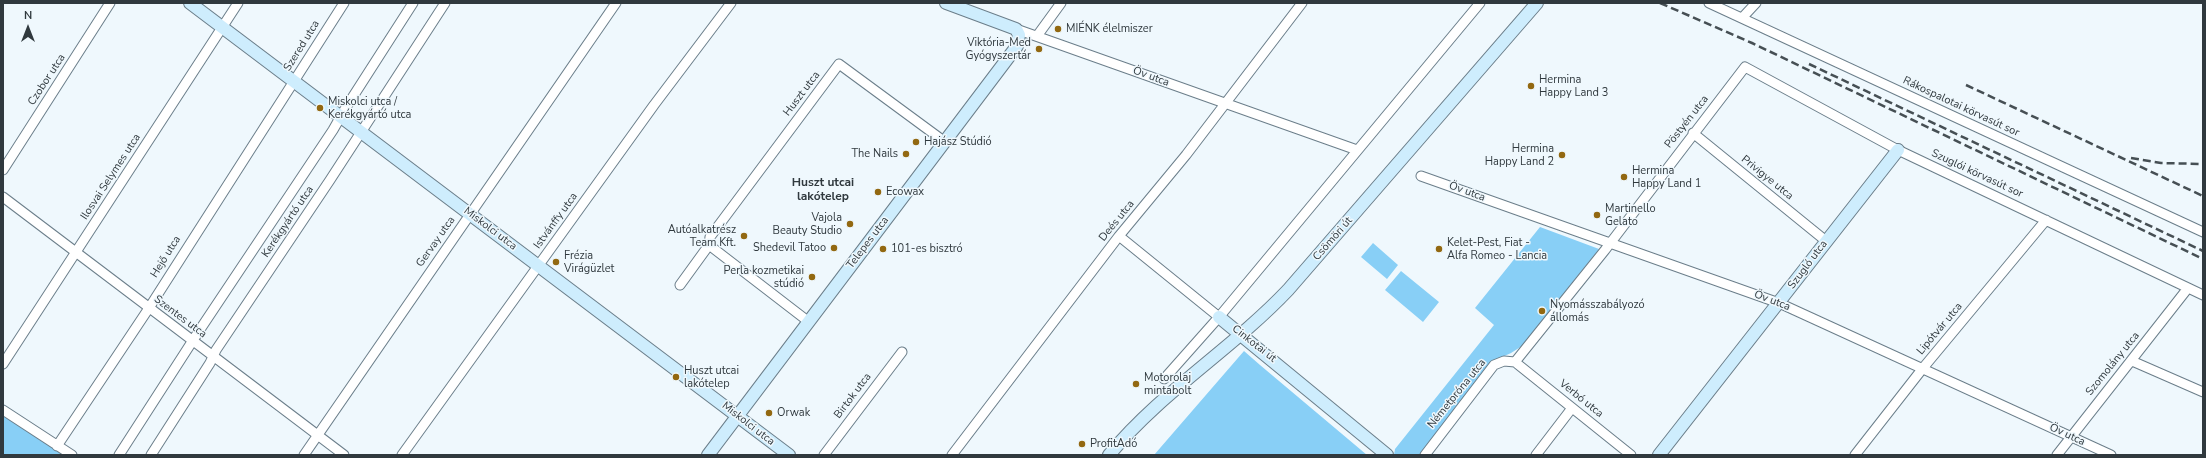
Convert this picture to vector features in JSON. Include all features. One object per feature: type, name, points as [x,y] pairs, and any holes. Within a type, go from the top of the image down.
[{"type":"street","name":"Czobor utca","points":[[3,170],[110,3]]},
{"type":"street","name":"Miskolci utca","points":[[190,3],[341,116],[360,133],[470,214],[788,455]]},
{"type":"street","name":"Ilosvai Selymes utca","points":[[3,364],[238,3]]},
{"type":"street","name":"Szered utca","points":[[294,81],[344,3]]},
{"type":"street","name":"Kerékgyártó utca","points":[[119,455],[192,341],[334,130],[341,116],[413,3]]},
{"type":"street","name":"Kerékgyártó utca","points":[[151,455],[213,357],[445,3]]},
{"type":"street","name":"Gervay utca","points":[[304,455],[616,3]]},
{"type":"street","name":"Istvánffy utca","points":[[402,455],[654,105],[731,3]]},
{"type":"street","name":"Öv utca","points":[[946,3],[1357,150]]},
{"type":"street","points":[[1038,36],[1061,3]]},
{"type":"street","name":"Deés utca","points":[[952,455],[1120,236],[1225,104],[1302,3]]},
{"type":"street","points":[[1164,379],[1219,316],[1480,3]]},
{"type":"street","name":"Csömöri út","points":[[1109,455],[1122,440],[1168,396],[1272,308],[1537,3]]},
{"type":"street","name":"Rákospalotai körvasút sor","points":[[1709,3],[2203,232]]},
{"type":"street","points":[[1742,18],[1756,3]]},
{"type":"street","name":"Telepes utca","points":[[708,455],[1017,46],[1019,35],[1016,28]]},
{"type":"street","name":"Huszt utca","points":[[680,285],[708,245],[710,237],[839,64],[945,142]]},
{"type":"street","name":"Pöstyén utca","points":[[1516,362],[1745,67]]},
{"type":"street","name":"Szuglói körvasút sor","points":[[1745,67],[1898,150],[2203,295]]},
{"type":"street","name":"Hejő utca","points":[[57,446],[149,308],[294,81]]},
{"type":"street","name":"Privigye utca","points":[[1693,133],[1826,241]]},
{"type":"street","name":"Szugló utca","points":[[1659,455],[1898,150]]},
{"type":"street","name":"Öv utca","points":[[1421,176],[1779,303],[2110,455]]},
{"type":"street","name":"Szentes utca","points":[[3,197],[75,253],[344,455]]},
{"type":"street","name":"Lipótvár utca","points":[[1855,455],[1923,368],[2046,220]]},
{"type":"street","name":"Cinkotai út","points":[[1120,236],[1387,455]]},
{"type":"street","points":[[708,245],[809,322]]},
{"type":"street","name":"Szomolány utca","points":[[2056,455],[2132,361],[2188,288]]},
{"type":"street","name":"Birtok utca","points":[[824,455],[902,352]]},
{"type":"street","name":"Németpróna utca","points":[[1425,455],[1494,365],[1504,361],[1516,362]]},
{"type":"street","points":[[2132,361],[2203,392]]},
{"type":"street","name":"Verbó utca","points":[[1516,362],[1631,455]]},
{"type":"street","points":[[1536,455],[1572,408]]},
{"type":"street","points":[[3,410],[72,455]]},
{"type":"shaded area","points":[[1540,227],[1599,249],[1522,346],[1491,362],[1420,455],[1394,455],[1395,449],[1494,325],[1475,308]]},
{"type":"shaded area","points":[[1373,243],[1398,265],[1387,279],[1361,257]]},
{"type":"shaded area","points":[[1401,271],[1439,302],[1423,322],[1385,290]]},
{"type":"shaded area","points":[[1244,351],[1260,365],[1367,455],[1154,455]]},
{"type":"shaded area","points":[[3,404],[78,455],[3,455]]},
{"type":"railway","points":[[1660,3],[1752,43],[2203,259]]},
{"type":"railway","points":[[1809,64],[2203,251]]},
{"type":"railway","points":[[1966,85],[2203,196]]},
{"type":"railway","points":[[2131,158],[2161,163],[2203,164]]},
{"type":"place","name":"MIÉNK élelmiszer","points":[[1058,29]]},
{"type":"place","name":"Viktória-Med Gyógyszertár","points":[[1039,49]]},
{"type":"place","name":"Hermina Happy Land 3","points":[[1531,86]]},
{"type":"place","name":"Miskolci utca / Kerékgyártó utca","points":[[320,108]]},
{"type":"place","name":"Hajász Stúdió","points":[[916,142]]},
{"type":"place","name":"The Nails","points":[[906,154]]},
{"type":"place","name":"Hermina Happy Land 2","points":[[1562,155]]},
{"type":"place","name":"Hermina Happy Land 1","points":[[1624,177]]},
{"type":"place","name":"Ecowax","points":[[878,192]]},
{"type":"place","name":"Martinello Gelato","points":[[1597,215]]},
{"type":"place","name":"Vajola Beauty Studio","points":[[850,224]]},
{"type":"place","name":"Autóalkatrész Team Kft.","points":[[744,236]]},
{"type":"place","name":"Shedevil Tatoo","points":[[834,248]]},
{"type":"place","name":"101-es bisztró","points":[[883,249]]},
{"type":"place","name":"Kelet-Pest, Fiat - Alfa Romeo - Lancia","points":[[1439,249]]},
{"type":"place","name":"Frézia Virágüzlet","points":[[556,262]]},
{"type":"place","name":"Perla kozmetikai stúdió","points":[[812,277]]},
{"type":"place","name":"Nyomásszabályozó állomás","points":[[1542,311]]},
{"type":"place","name":"Huszt utcai lakótelep","points":[[676,377]]},
{"type":"place","name":"Motorolaj mintabolt","points":[[1136,384]]},
{"type":"place","name":"Orwak","points":[[769,413]]},
{"type":"place","name":"ProfitAdó","points":[[1082,444]]},
{"type":"district","name":"Huszt utcai lakótelep","points":[[823,190]]}]
